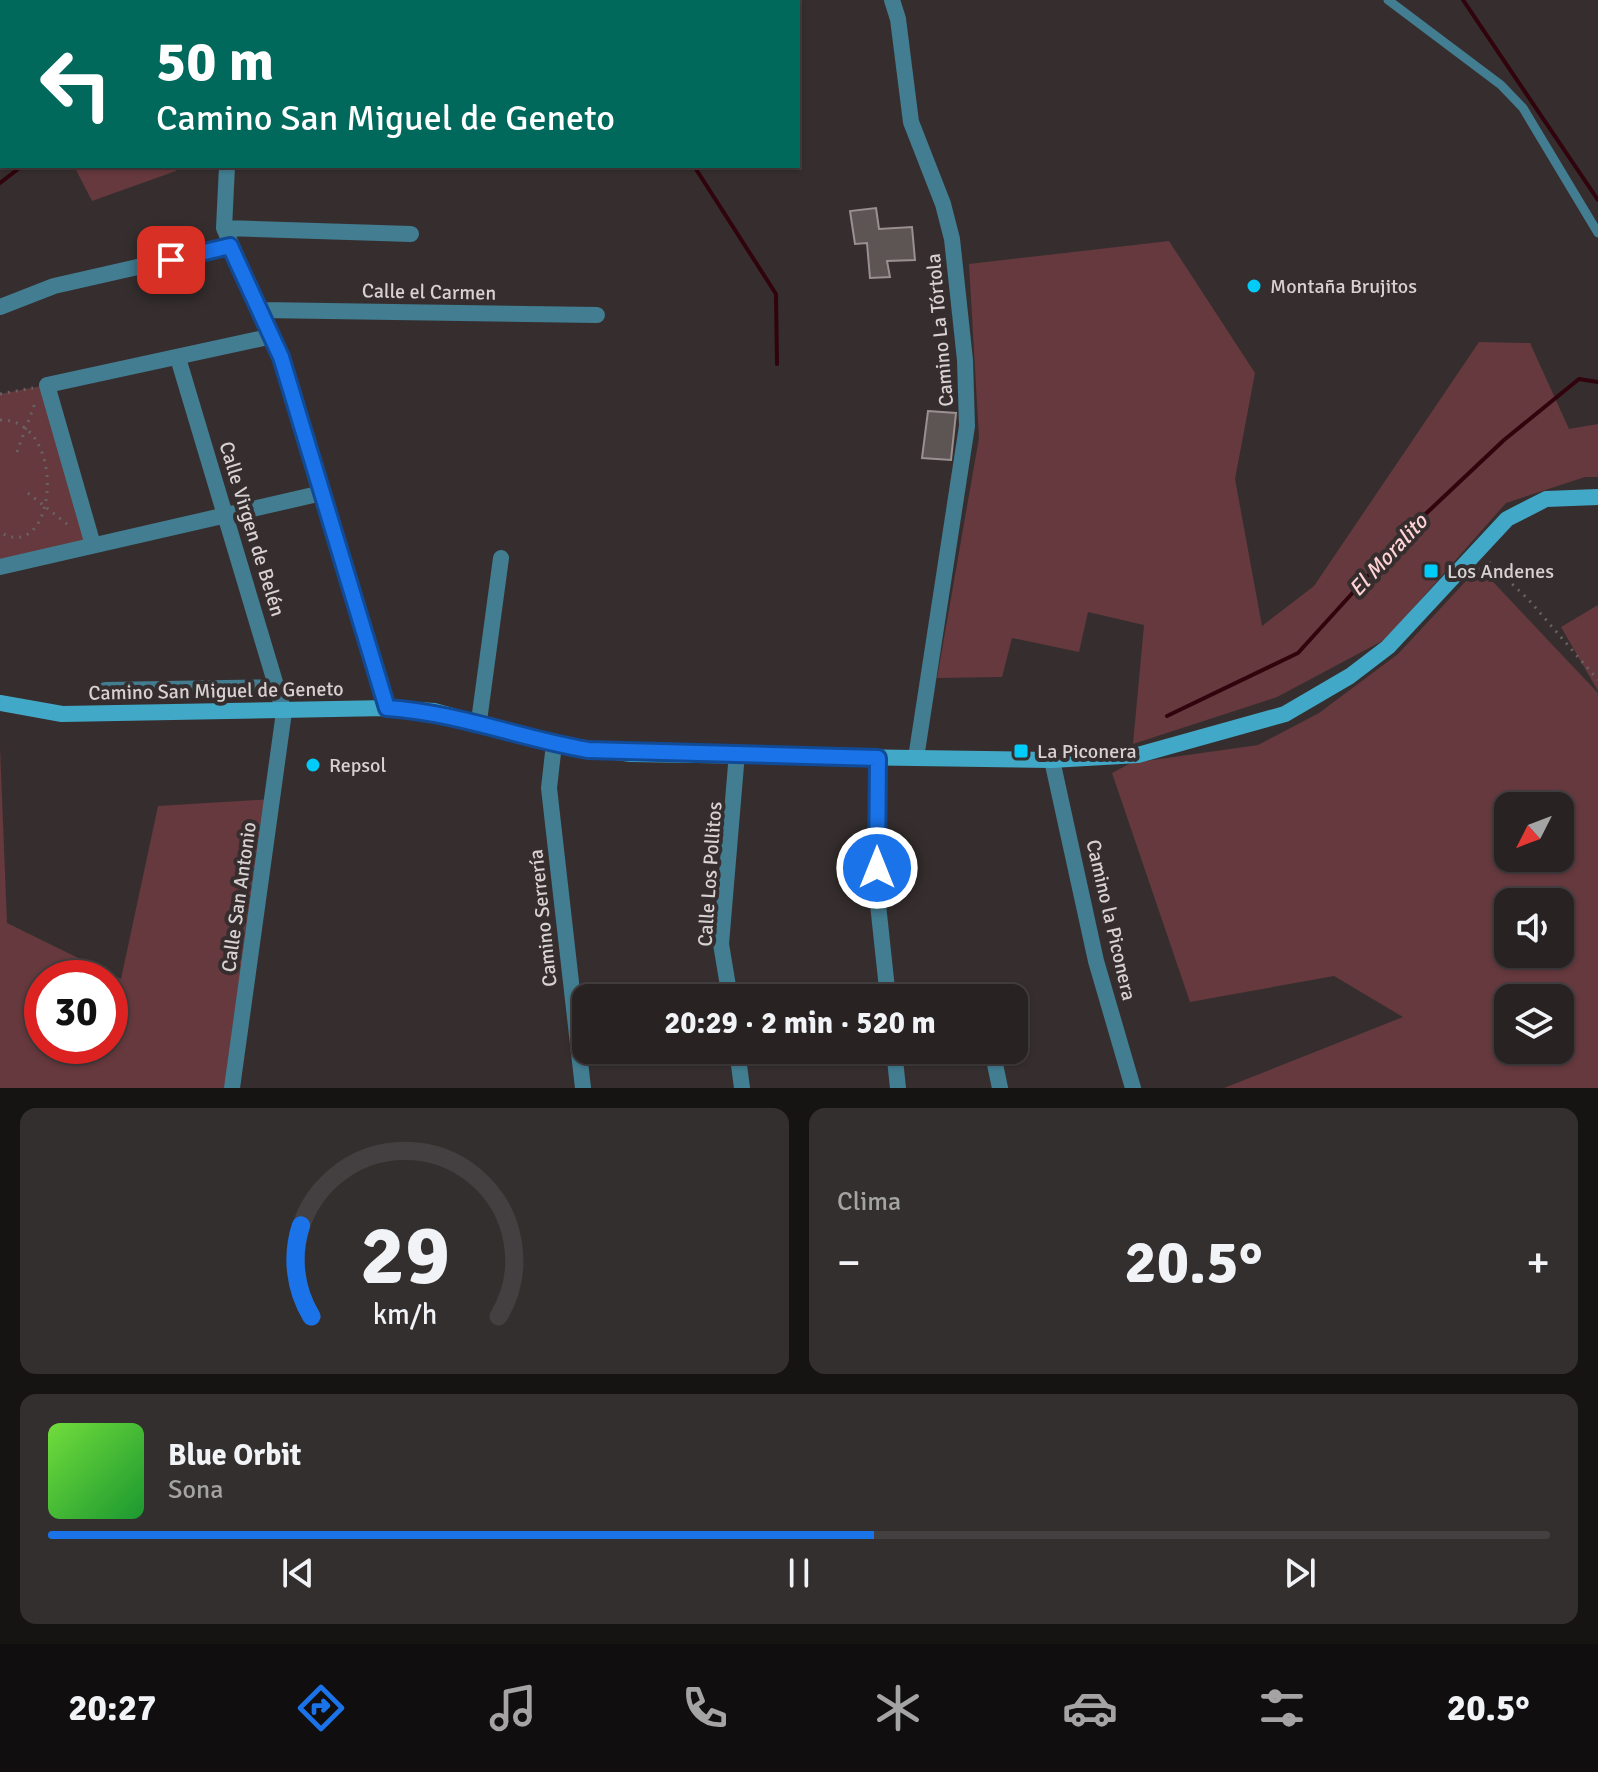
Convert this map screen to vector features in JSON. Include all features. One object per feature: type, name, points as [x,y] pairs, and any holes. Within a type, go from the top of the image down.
[{"type":"main road","name":"Camino San Miguel de Geneto","points":[[0,703],[62,714],[387,708],[434,711],[554,744],[631,754],[737,753],[1052,760],[1138,755],[1285,714],[1350,676],[1388,647],[1507,519],[1546,499],[1598,497]]},
{"type":"street","name":"Camino La Tórtola","points":[[892,0],[898,19],[911,122],[943,204],[952,239],[965,360],[967,426],[916,758]]},
{"type":"street","points":[[227,168],[224,228],[273,336],[387,708]]},
{"type":"street","points":[[224,228],[411,234]]},
{"type":"street","points":[[0,307],[54,286],[230,246]]},
{"type":"street","name":"Calle el Carmen","points":[[261,310],[597,315]]},
{"type":"street","points":[[93,545],[44,386],[273,336]]},
{"type":"street","name":"Calle Virgen de Belén","points":[[178,358],[284,712]]},
{"type":"street","points":[[0,567],[322,493]]},
{"type":"street","points":[[479,721],[501,558]]},
{"type":"street","points":[[105,690],[279,687]]},
{"type":"street","name":"Calle San Antonio","points":[[232,1088],[284,712]]},
{"type":"street","name":"Camino Serrería","points":[[554,744],[549,788],[583,1088]]},
{"type":"street","name":"Calle Los Pollitos","points":[[728,984],[721,944],[737,753]]},
{"type":"street","points":[[878,758],[877,895],[887,984]]},
{"type":"street","name":"Camino la Piconera","points":[[1052,760],[1096,961],[1133,1088]]},
{"type":"street","points":[[739,1064],[742,1088]]},
{"type":"street","points":[[895,1064],[898,1088]]},
{"type":"street","points":[[995,1064],[1000,1088]]},
{"type":"lane","points":[[1388,0],[1501,85],[1523,108],[1598,233]]},
{"type":"path","points":[[0,394],[44,386]]},
{"type":"path","points":[[17,452],[44,386]]},
{"type":"path","points":[[0,420],[26,429],[43,456],[50,480],[47,508],[24,534],[0,532]]},
{"type":"path","points":[[28,493],[93,545]]},
{"type":"path","points":[[1478,552],[1528,599],[1598,680]]},
{"type":"shaded area","points":[[75,168],[178,168],[176,171],[92,201]]},
{"type":"shaded area","points":[[1169,241],[1255,373],[1235,479],[1262,626],[1314,586],[1479,342],[1530,343],[1569,429],[1598,424],[1598,477],[1585,477],[1506,503],[1386,639],[1277,697],[1133,744],[1144,625],[1088,612],[1079,652],[1012,638],[1002,677],[937,678],[979,438],[969,264]]},
{"type":"shaded area","points":[[47,385],[93,545],[0,567],[0,394]]},
{"type":"shaded area","points":[[1479,567],[1598,693],[1598,1088],[1224,1088],[1403,1017],[1334,976],[1190,1002],[1112,773],[1131,763],[1258,745],[1319,713],[1398,654]]},
{"type":"shaded area","points":[[1598,605],[1598,691],[1561,627]]},
{"type":"shaded area","points":[[0,747],[7,923],[82,960],[24,960],[24,1064],[128,1064],[128,960],[125,960],[158,806],[273,799],[232,1088],[0,1088]]},
{"type":"building","points":[[876,208],[879,229],[912,227],[915,260],[887,261],[890,277],[870,278],[867,243],[855,244],[850,211]]},
{"type":"building","points":[[928,411],[956,413],[951,460],[922,458]]},
{"type":"waterway","points":[[1463,0],[1598,200]]},
{"type":"waterway","points":[[0,183],[19,168]]},
{"type":"waterway","points":[[695,168],[776,294],[777,364]]},
{"type":"waterway","name":"El Moralito","points":[[1167,716],[1298,653],[1416,523],[1504,440],[1579,379],[1598,382]]},
{"type":"place","name":"Montaña Brujitos","points":[[1254,286]]},
{"type":"place","name":"Los Andenes","points":[[1431,571]]},
{"type":"place","name":"La Piconera","points":[[1021,751]]},
{"type":"place","name":"Repsol","points":[[313,765]]},
{"type":"route","points":[[171,260],[230,246],[281,357],[387,708],[434,711],[554,744],[588,750],[631,754],[737,753],[878,758],[877,868]]}]
